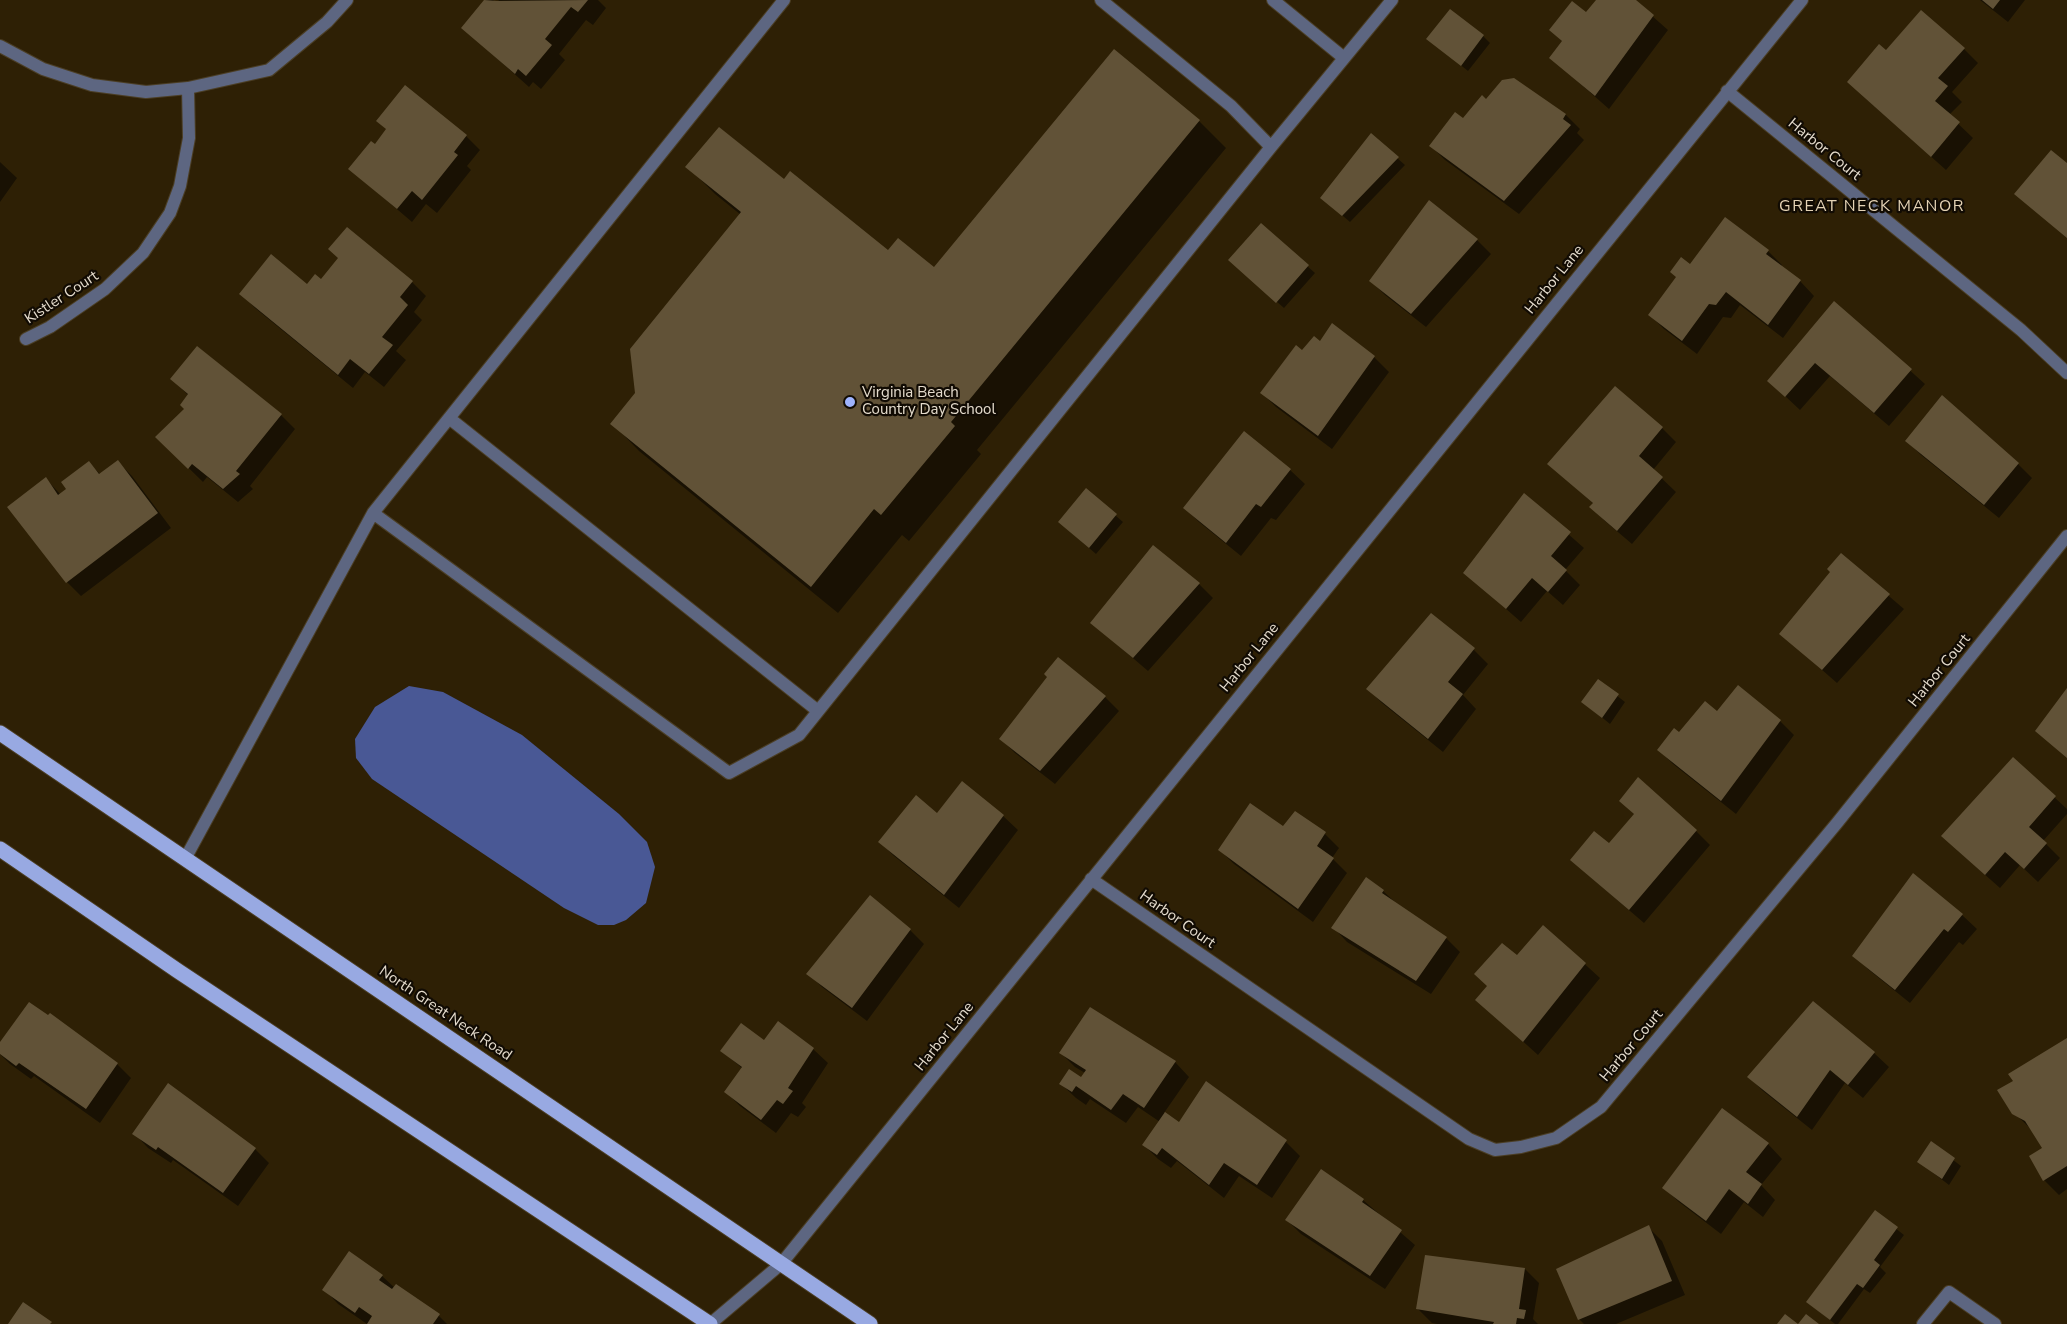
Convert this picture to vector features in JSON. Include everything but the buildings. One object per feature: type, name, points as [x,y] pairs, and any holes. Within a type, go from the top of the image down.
[{"type":"main road","name":"North Great Neck Road","points":[[0,734],[870,1324]]},
{"type":"main road","points":[[0,849],[188,977],[710,1324]]},
{"type":"street","points":[[0,46],[44,69],[92,85],[146,92],[188,88],[269,70],[327,22],[347,0]]},
{"type":"street","points":[[185,859],[373,513],[784,0]]},
{"type":"street","points":[[1101,0],[1231,106],[1271,147]]},
{"type":"street","points":[[1273,0],[1344,58]]},
{"type":"street","points":[[373,513],[729,772],[799,735],[1271,147],[1392,0]]},
{"type":"street","name":"Harbor Lane","points":[[710,1324],[781,1264],[1802,0]]},
{"type":"street","name":"Kistler Court","points":[[26,339],[50,327],[105,289],[143,253],[170,213],[180,186],[189,138],[188,88]]},
{"type":"street","name":"Harbor Court","points":[[1727,91],[2021,330],[2067,374]]},
{"type":"street","points":[[449,418],[818,711]]},
{"type":"street","name":"Harbor Court","points":[[1091,879],[1469,1139],[1495,1150],[1521,1147],[1556,1138],[1601,1107],[1837,823],[2067,536]]},
{"type":"street","points":[[1923,1324],[1948,1292],[1995,1324]]},
{"type":"water","points":[[409,686],[443,692],[522,735],[619,814],[647,842],[655,867],[646,903],[626,920],[614,925],[598,925],[564,908],[372,779],[356,758],[355,739],[375,707]]},
{"type":"place","name":"Virginia Beach Country Day School","points":[[850,402]]},
{"type":"district","name":"GREAT NECK MANOR","points":[[1872,207]]}]
